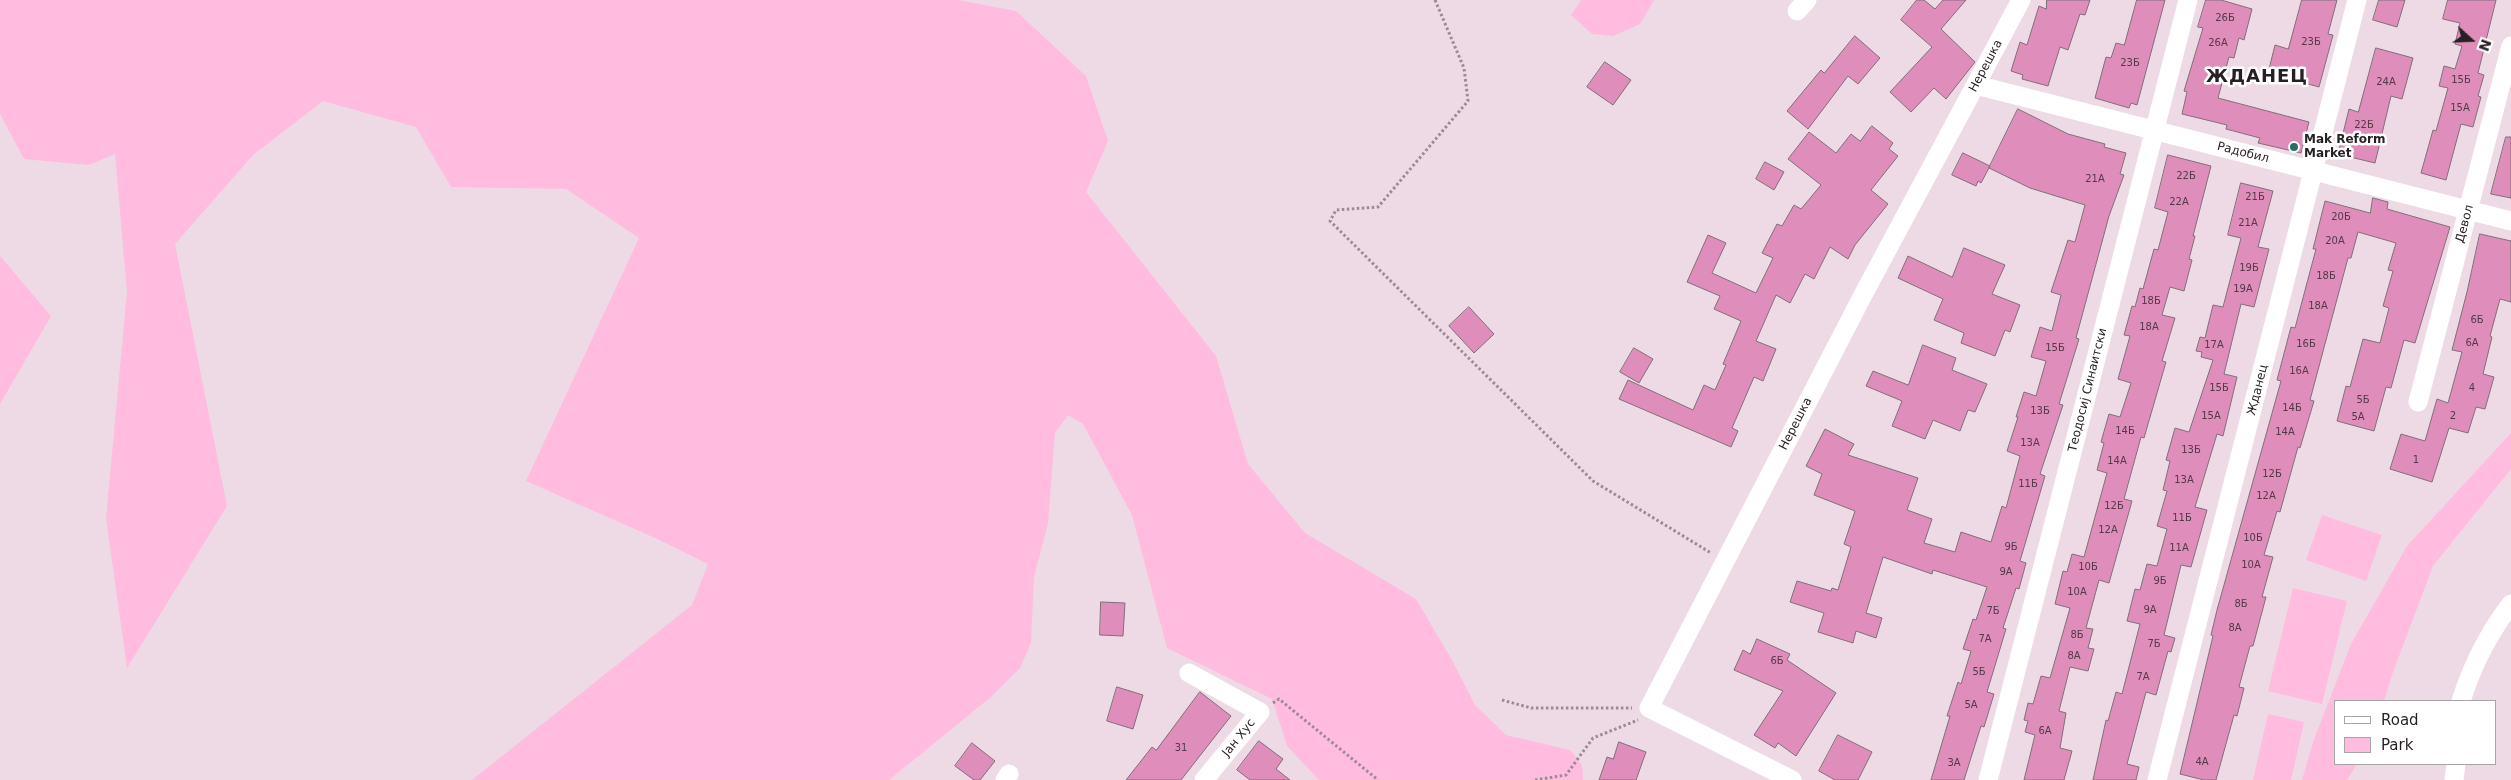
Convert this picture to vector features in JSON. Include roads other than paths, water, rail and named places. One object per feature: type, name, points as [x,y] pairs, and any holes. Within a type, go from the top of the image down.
[{"type":"street","name":"Нерешка","points":[[1792,780],[1653,710],[1726,562],[1863,295],[2021,0]]},
{"type":"street","name":"Теодосиј Синаитски","points":[[1988,780],[2188,0]]},
{"type":"street","name":"Жданец","points":[[2157,780],[2357,0]]},
{"type":"street","name":"Девол","points":[[2418,402],[2511,46]]},
{"type":"street","name":"Радобил","points":[[1976,85],[2511,221]]},
{"type":"street","points":[[2461,700],[2469,678],[2490,634],[2511,604]]},
{"type":"street","name":"Јан Хус","points":[[1189,672],[1260,712],[1204,780]]},
{"type":"street","points":[[2454,780],[2456,765]]},
{"type":"place","name":"Mak Reform Market","points":[[2294,147]]},
{"type":"district","name":"ЖДАНЕЦ","points":[[2257,77]]}]
